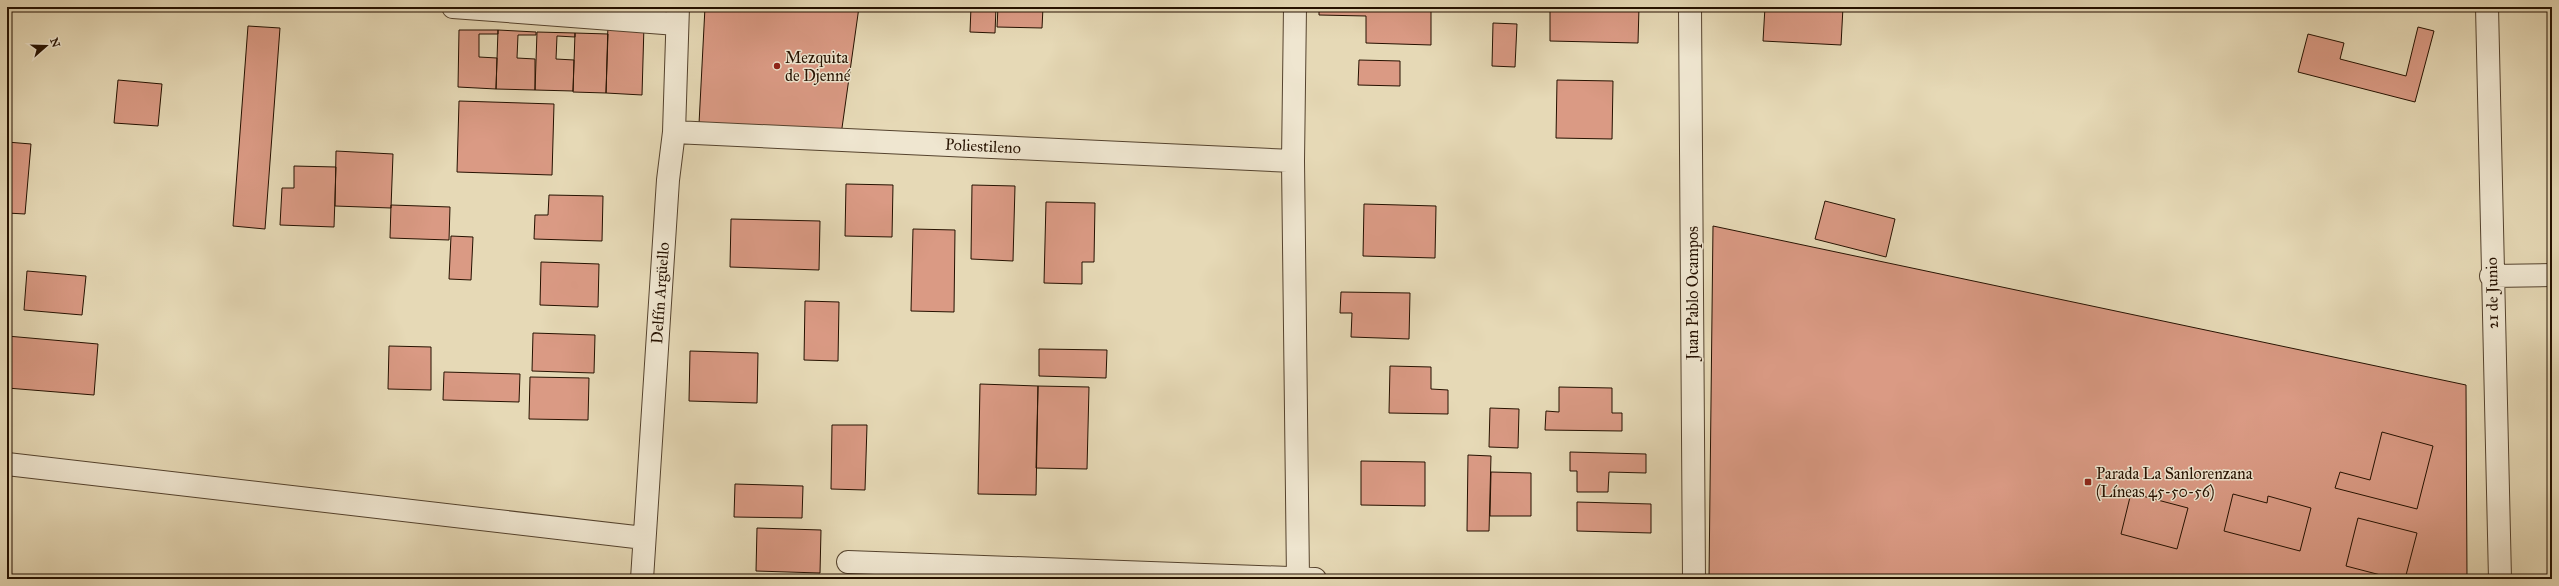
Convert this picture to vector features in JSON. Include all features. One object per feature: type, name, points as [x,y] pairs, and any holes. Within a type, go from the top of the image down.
[{"type":"street","points":[[453,7],[677,16]]},
{"type":"street","points":[[848,562],[1304,578],[1293,161],[1295,7]]},
{"type":"street","name":"Juan Pablo Ocampos","points":[[1690,7],[1694,579]]},
{"type":"street","name":"21 de Junio","points":[[2487,7],[2491,276],[2500,579]]},
{"type":"street","name":"Delfín Argüello","points":[[642,579],[668,188],[674,132],[677,16]]},
{"type":"street","name":"Poliestileno","points":[[674,132],[1293,161]]},
{"type":"street","points":[[2491,276],[2552,275]]},
{"type":"street","points":[[7,464],[644,538]]},
{"type":"building","name":"Mezquita de Djenné","points":[[705,7],[859,7],[841,135],[699,124]]},
{"type":"building","points":[[971,7],[996,7],[995,33],[970,32]]},
{"type":"building","points":[[998,7],[1043,7],[1042,28],[997,27]]},
{"type":"building","points":[[1319,7],[1431,7],[1431,45],[1366,43],[1366,16],[1319,15]]},
{"type":"building","points":[[1550,7],[1639,7],[1638,43],[1550,41]]},
{"type":"building","points":[[1765,7],[1843,7],[1841,45],[1763,41]]},
{"type":"building","points":[[1493,23],[1517,24],[1515,67],[1492,66]]},
{"type":"building","points":[[608,24],[644,25],[642,95],[606,93]]},
{"type":"building","points":[[248,26],[280,28],[265,229],[233,226]]},
{"type":"building","points":[[2418,27],[2434,31],[2415,102],[2298,72],[2308,34],[2344,43],[2340,59],[2406,76]]},
{"type":"building","points":[[459,30],[498,30],[498,34],[479,34],[479,57],[497,58],[496,89],[458,87]]},
{"type":"building","points":[[498,30],[536,32],[536,35],[518,35],[517,58],[535,59],[535,90],[496,89]]},
{"type":"building","points":[[537,32],[575,33],[575,37],[557,36],[556,59],[574,60],[573,91],[535,90]]},
{"type":"building","points":[[575,33],[608,34],[606,93],[573,92]]},
{"type":"building","points":[[1359,60],[1400,61],[1400,86],[1358,85]]},
{"type":"building","points":[[118,80],[162,84],[158,126],[114,123]]},
{"type":"building","points":[[1557,80],[1613,81],[1612,139],[1556,138]]},
{"type":"building","points":[[459,101],[554,104],[552,175],[457,172]]},
{"type":"building","points":[[7,142],[31,144],[25,214],[7,213]]},
{"type":"building","points":[[336,151],[393,154],[391,208],[335,206]]},
{"type":"building","points":[[294,166],[336,167],[334,227],[280,225],[282,188],[294,188]]},
{"type":"building","points":[[846,184],[893,185],[892,237],[845,236]]},
{"type":"building","points":[[972,185],[1015,186],[1013,261],[971,259]]},
{"type":"building","points":[[549,195],[603,196],[602,241],[534,239],[535,215],[548,215]]},
{"type":"building","points":[[1825,201],[1895,219],[1886,257],[1815,239]]},
{"type":"building","points":[[1046,202],[1095,203],[1094,262],[1082,262],[1082,284],[1044,283]]},
{"type":"building","points":[[1364,204],[1436,206],[1435,258],[1363,256]]},
{"type":"building","points":[[391,205],[450,207],[449,240],[390,238]]},
{"type":"building","points":[[731,219],[820,221],[819,270],[730,267]]},
{"type":"building","name":"Parada La Sanlorenzana (Líneas 45-50-56)","points":[[1713,226],[2466,385],[2467,579],[1709,579]]},
{"type":"building","points":[[913,229],[955,230],[954,312],[911,311]]},
{"type":"building","points":[[451,236],[473,237],[471,280],[449,279]]},
{"type":"building","points":[[541,262],[599,264],[598,307],[540,305]]},
{"type":"building","points":[[27,271],[86,276],[82,315],[24,310]]},
{"type":"building","points":[[1341,292],[1410,293],[1409,339],[1351,337],[1352,313],[1340,313]]},
{"type":"building","points":[[805,301],[839,302],[838,361],[804,360]]},
{"type":"building","points":[[533,333],[595,335],[594,373],[532,371]]},
{"type":"building","points":[[7,336],[98,344],[94,395],[7,388]]},
{"type":"building","points":[[389,346],[431,347],[431,390],[388,389]]},
{"type":"building","points":[[1039,349],[1107,350],[1106,378],[1039,376]]},
{"type":"building","points":[[690,351],[758,353],[757,403],[689,401]]},
{"type":"building","points":[[1390,366],[1431,367],[1431,389],[1448,390],[1448,414],[1389,413]]},
{"type":"building","points":[[444,372],[520,374],[519,402],[443,400]]},
{"type":"building","points":[[530,377],[589,378],[588,420],[529,419]]},
{"type":"building","points":[[980,384],[1038,386],[1036,495],[978,494]]},
{"type":"building","points":[[1038,386],[1089,387],[1087,469],[1036,468]]},
{"type":"building","points":[[1559,387],[1612,388],[1612,413],[1622,413],[1622,431],[1545,430],[1546,411],[1559,412]]},
{"type":"building","points":[[1490,408],[1519,409],[1518,448],[1489,447]]},
{"type":"building","points":[[832,425],[867,425],[865,490],[831,489]]},
{"type":"building","points":[[2382,432],[2433,446],[2417,509],[2335,488],[2340,472],[2370,480]]},
{"type":"building","points":[[1570,452],[1646,454],[1646,473],[1609,472],[1608,492],[1577,492],[1577,471],[1570,471]]},
{"type":"building","points":[[1468,455],[1491,456],[1489,531],[1467,531]]},
{"type":"building","points":[[1361,461],[1425,462],[1425,506],[1361,505]]},
{"type":"building","points":[[1491,472],[1531,473],[1531,516],[1490,516]]},
{"type":"building","points":[[735,484],[803,486],[802,518],[734,517]]},
{"type":"building","points":[[2131,493],[2188,508],[2177,549],[2121,534]]},
{"type":"building","points":[[2233,494],[2267,503],[2268,496],[2311,508],[2300,551],[2224,531]]},
{"type":"building","points":[[1577,502],[1651,504],[1651,533],[1577,531]]},
{"type":"building","points":[[2358,518],[2417,533],[2405,579],[2396,579],[2346,566]]},
{"type":"building","points":[[757,528],[821,530],[820,573],[756,571]]},
{"type":"place","name":"Mezquita de Djenné","points":[[777,66]]},
{"type":"place","name":"Parada La Sanlorenzana (Líneas 45-50-56)","points":[[2088,482]]}]
